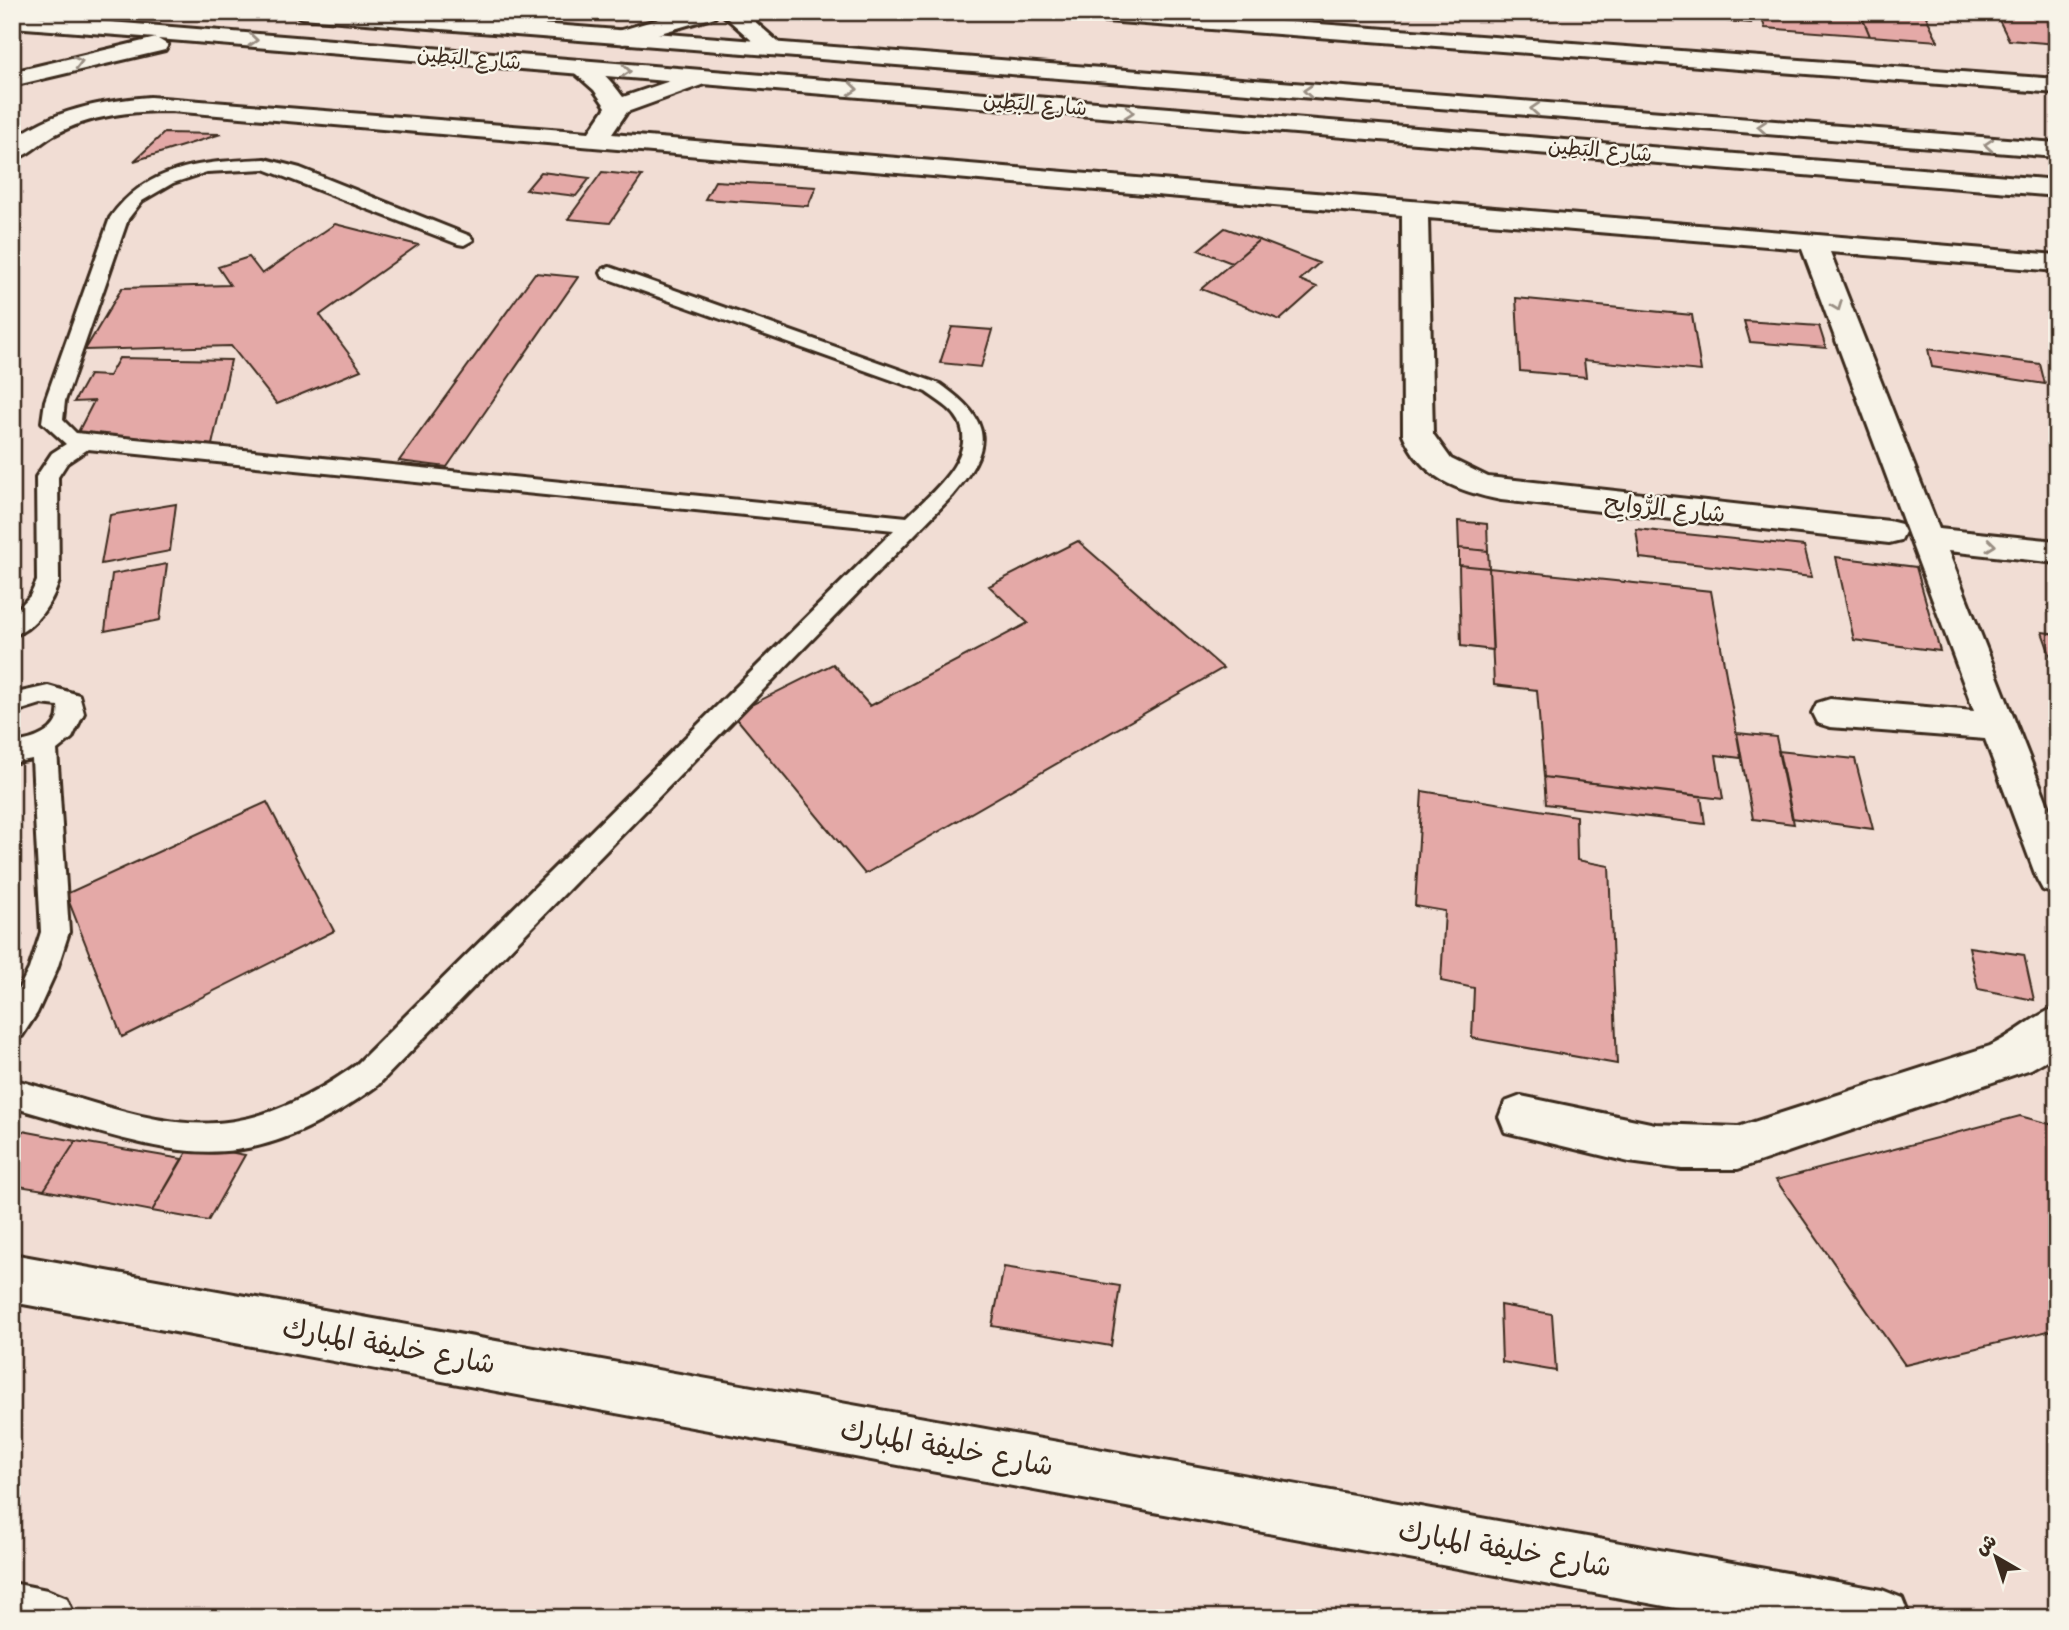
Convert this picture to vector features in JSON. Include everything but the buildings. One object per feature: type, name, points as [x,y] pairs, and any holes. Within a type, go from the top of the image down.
[{"type":"street","name":"شارع البَطِين","points":[[302,12],[2057,150]]},
{"type":"street","points":[[623,37],[707,12]]},
{"type":"street","points":[[731,12],[775,49]]},
{"type":"street","points":[[1066,12],[2057,86]]},
{"type":"street","name":"شارع البَطِين","points":[[12,20],[69,18],[212,37],[2057,188]]},
{"type":"street","points":[[23,51],[69,18]]},
{"type":"street","points":[[12,79],[116,53],[212,37]]},
{"type":"street","points":[[579,67],[602,85],[618,107]]},
{"type":"street","points":[[596,140],[618,107],[702,77]]},
{"type":"street","points":[[12,153],[46,129],[80,116],[117,107],[154,104],[2057,263]]},
{"type":"street","name":"شارع الرُّوايِح","points":[[1415,209],[1418,435],[1430,459],[1444,470],[1480,486],[1501,490],[1889,532]]},
{"type":"street","points":[[1813,243],[2057,879]]},
{"type":"street","points":[[1924,538],[2057,552]]},
{"type":"street","points":[[1830,713],[1997,726]]},
{"type":"street","points":[[1521,1117],[1636,1144],[1706,1150],[1738,1148],[1999,1063],[2026,1052],[2057,1026]]},
{"type":"street","name":"شارع خليفة المبارك","points":[[12,1278],[1882,1618]]},
{"type":"street","points":[[12,1611],[47,1618]]},
{"type":"lane","points":[[464,240],[294,172],[265,164],[206,167],[150,188],[136,197],[119,218],[52,412],[52,422],[59,431],[84,442],[912,525]]},
{"type":"lane","points":[[12,1093],[164,1134],[195,1139],[231,1137],[267,1130],[303,1116],[336,1097],[367,1074],[912,525],[960,476],[970,460],[975,442],[972,426],[964,411],[951,398],[933,388],[610,273]]},
{"type":"lane","points":[[12,628],[32,611],[43,596],[48,581],[47,477],[59,458],[84,442]]},
{"type":"lane","points":[[12,704],[43,694],[59,695],[70,701],[74,711],[71,723],[44,746],[12,753]]},
{"type":"lane","points":[[12,1027],[36,988],[48,960],[55,932],[44,746]]}]
